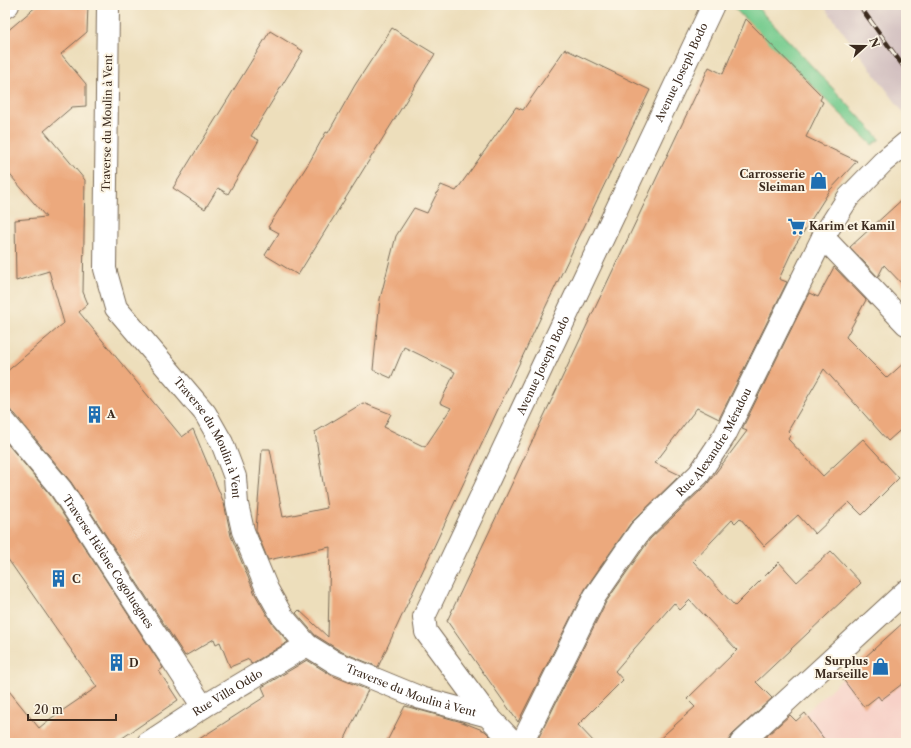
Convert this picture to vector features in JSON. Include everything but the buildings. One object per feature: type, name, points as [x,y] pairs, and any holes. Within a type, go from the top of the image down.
[{"type":"street","name":"Traverse du Moulin à Vent","points":[[108,5],[105,269],[116,308],[169,368],[205,413],[222,443],[235,477],[237,504],[243,531],[267,589],[282,616],[307,645],[336,663],[421,698],[488,716],[514,743]]},
{"type":"street","name":"Avenue Joseph Bodo","points":[[488,716],[426,632],[424,617],[713,5]]},
{"type":"street","name":"Rue Alexandre Méradou","points":[[522,743],[595,596],[640,531],[699,474],[725,435],[823,237],[848,198],[883,162],[906,143]]},
{"type":"street","points":[[823,237],[906,324]]},
{"type":"street","name":"Traverse Hèlène Cogoluegnes","points":[[5,422],[60,489],[203,707]]},
{"type":"street","points":[[742,743],[906,590]]},
{"type":"street","name":"Rue Villa Oddo","points":[[148,743],[203,707],[307,645]]},
{"type":"shaded area","points":[[823,5],[906,5],[906,116]]},
{"type":"shaded area","name":"Surplus Marseille","points":[[906,620],[906,743],[827,743],[805,713]]},
{"type":"green space","points":[[731,5],[755,5],[880,139],[872,145]]},
{"type":"railway","points":[[859,5],[906,70]]},
{"type":"place","name":"Carrosserie Sleiman","points":[[818,180]]},
{"type":"place","name":"Karim et Kamil","points":[[796,226]]},
{"type":"place","name":"A","points":[[94,414]]},
{"type":"place","name":"C","points":[[59,579]]},
{"type":"place","name":"D","points":[[116,663]]},
{"type":"place","name":"Surplus Marseille","points":[[881,667]]}]
